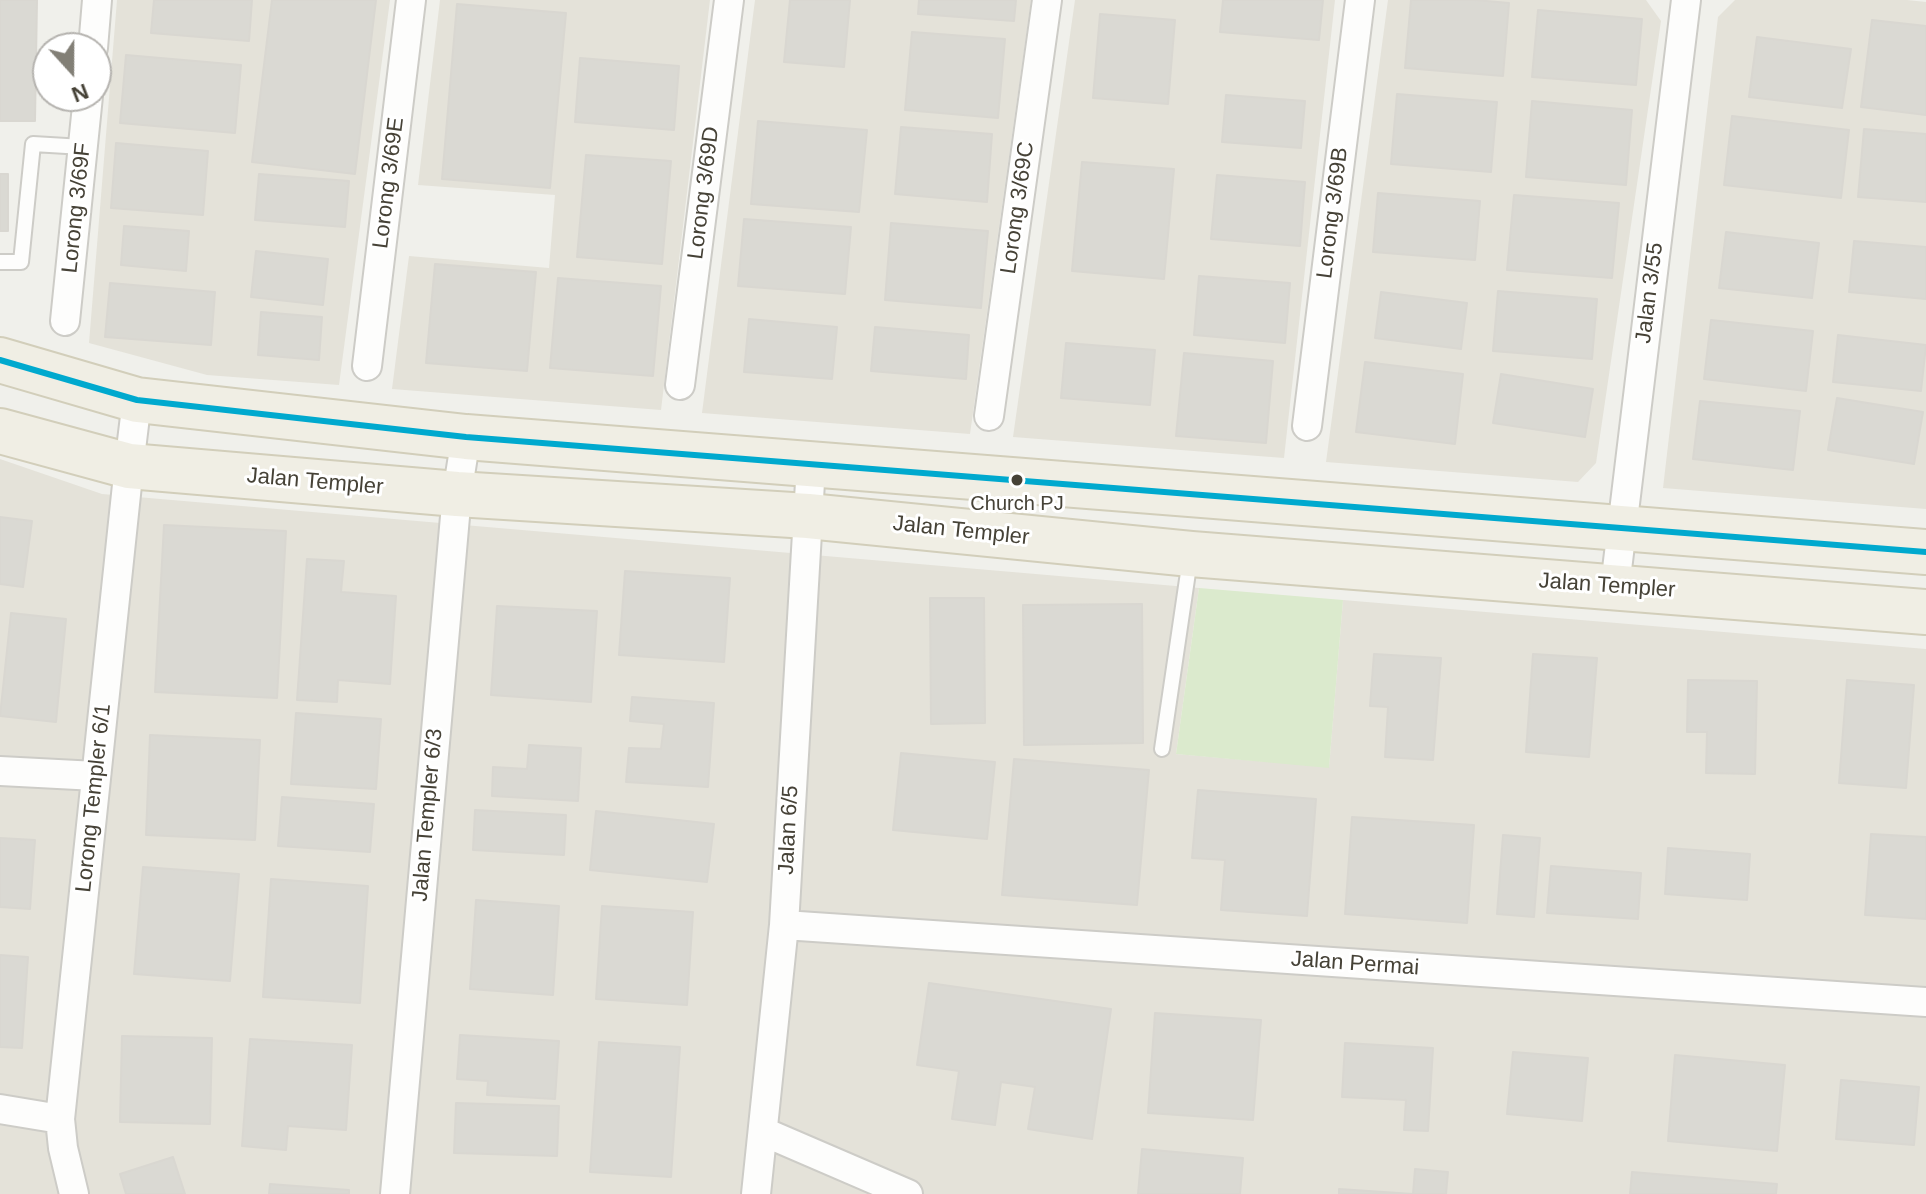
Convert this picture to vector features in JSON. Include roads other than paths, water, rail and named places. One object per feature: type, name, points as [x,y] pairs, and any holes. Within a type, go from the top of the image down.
[{"type":"main road","points":[[0,360],[137,400],[466,437],[1926,552]]},
{"type":"main road","name":"Jalan Templer","points":[[0,431],[129,466],[457,494],[808,516],[1191,554],[1926,612]]},
{"type":"street","points":[[94,32],[97,0]]},
{"type":"street","name":"Lorong 3/69E","points":[[367,366],[411,0]]},
{"type":"street","name":"Lorong 3/69D","points":[[680,385],[729,0]]},
{"type":"street","name":"Lorong 3/69C","points":[[989,416],[1047,0]]},
{"type":"street","name":"Lorong 3/69B","points":[[1307,426],[1360,0]]},
{"type":"street","name":"Jalan 3/55","points":[[1615,586],[1686,0]]},
{"type":"street","name":"Lorong 3/69F","points":[[65,321],[86,112]]},
{"type":"street","name":"Lorong Templer 6/1","points":[[74,1194],[60,1119],[137,400]]},
{"type":"street","name":"Jalan Templer 6/3","points":[[395,1194],[457,494],[466,437]]},
{"type":"street","name":"Jalan 6/5","points":[[756,1194],[784,925],[811,465]]},
{"type":"street","points":[[0,771],[96,776]]},
{"type":"street","name":"Jalan Permai","points":[[784,925],[1926,1002]]},
{"type":"street","points":[[0,1109],[60,1119]]},
{"type":"street","points":[[764,1132],[908,1194]]},
{"type":"lane","points":[[0,262],[21,262],[33,144],[83,147]]},
{"type":"lane","points":[[1162,749],[1191,554]]},
{"type":"place","name":"Church PJ","points":[[1017,480]]}]
